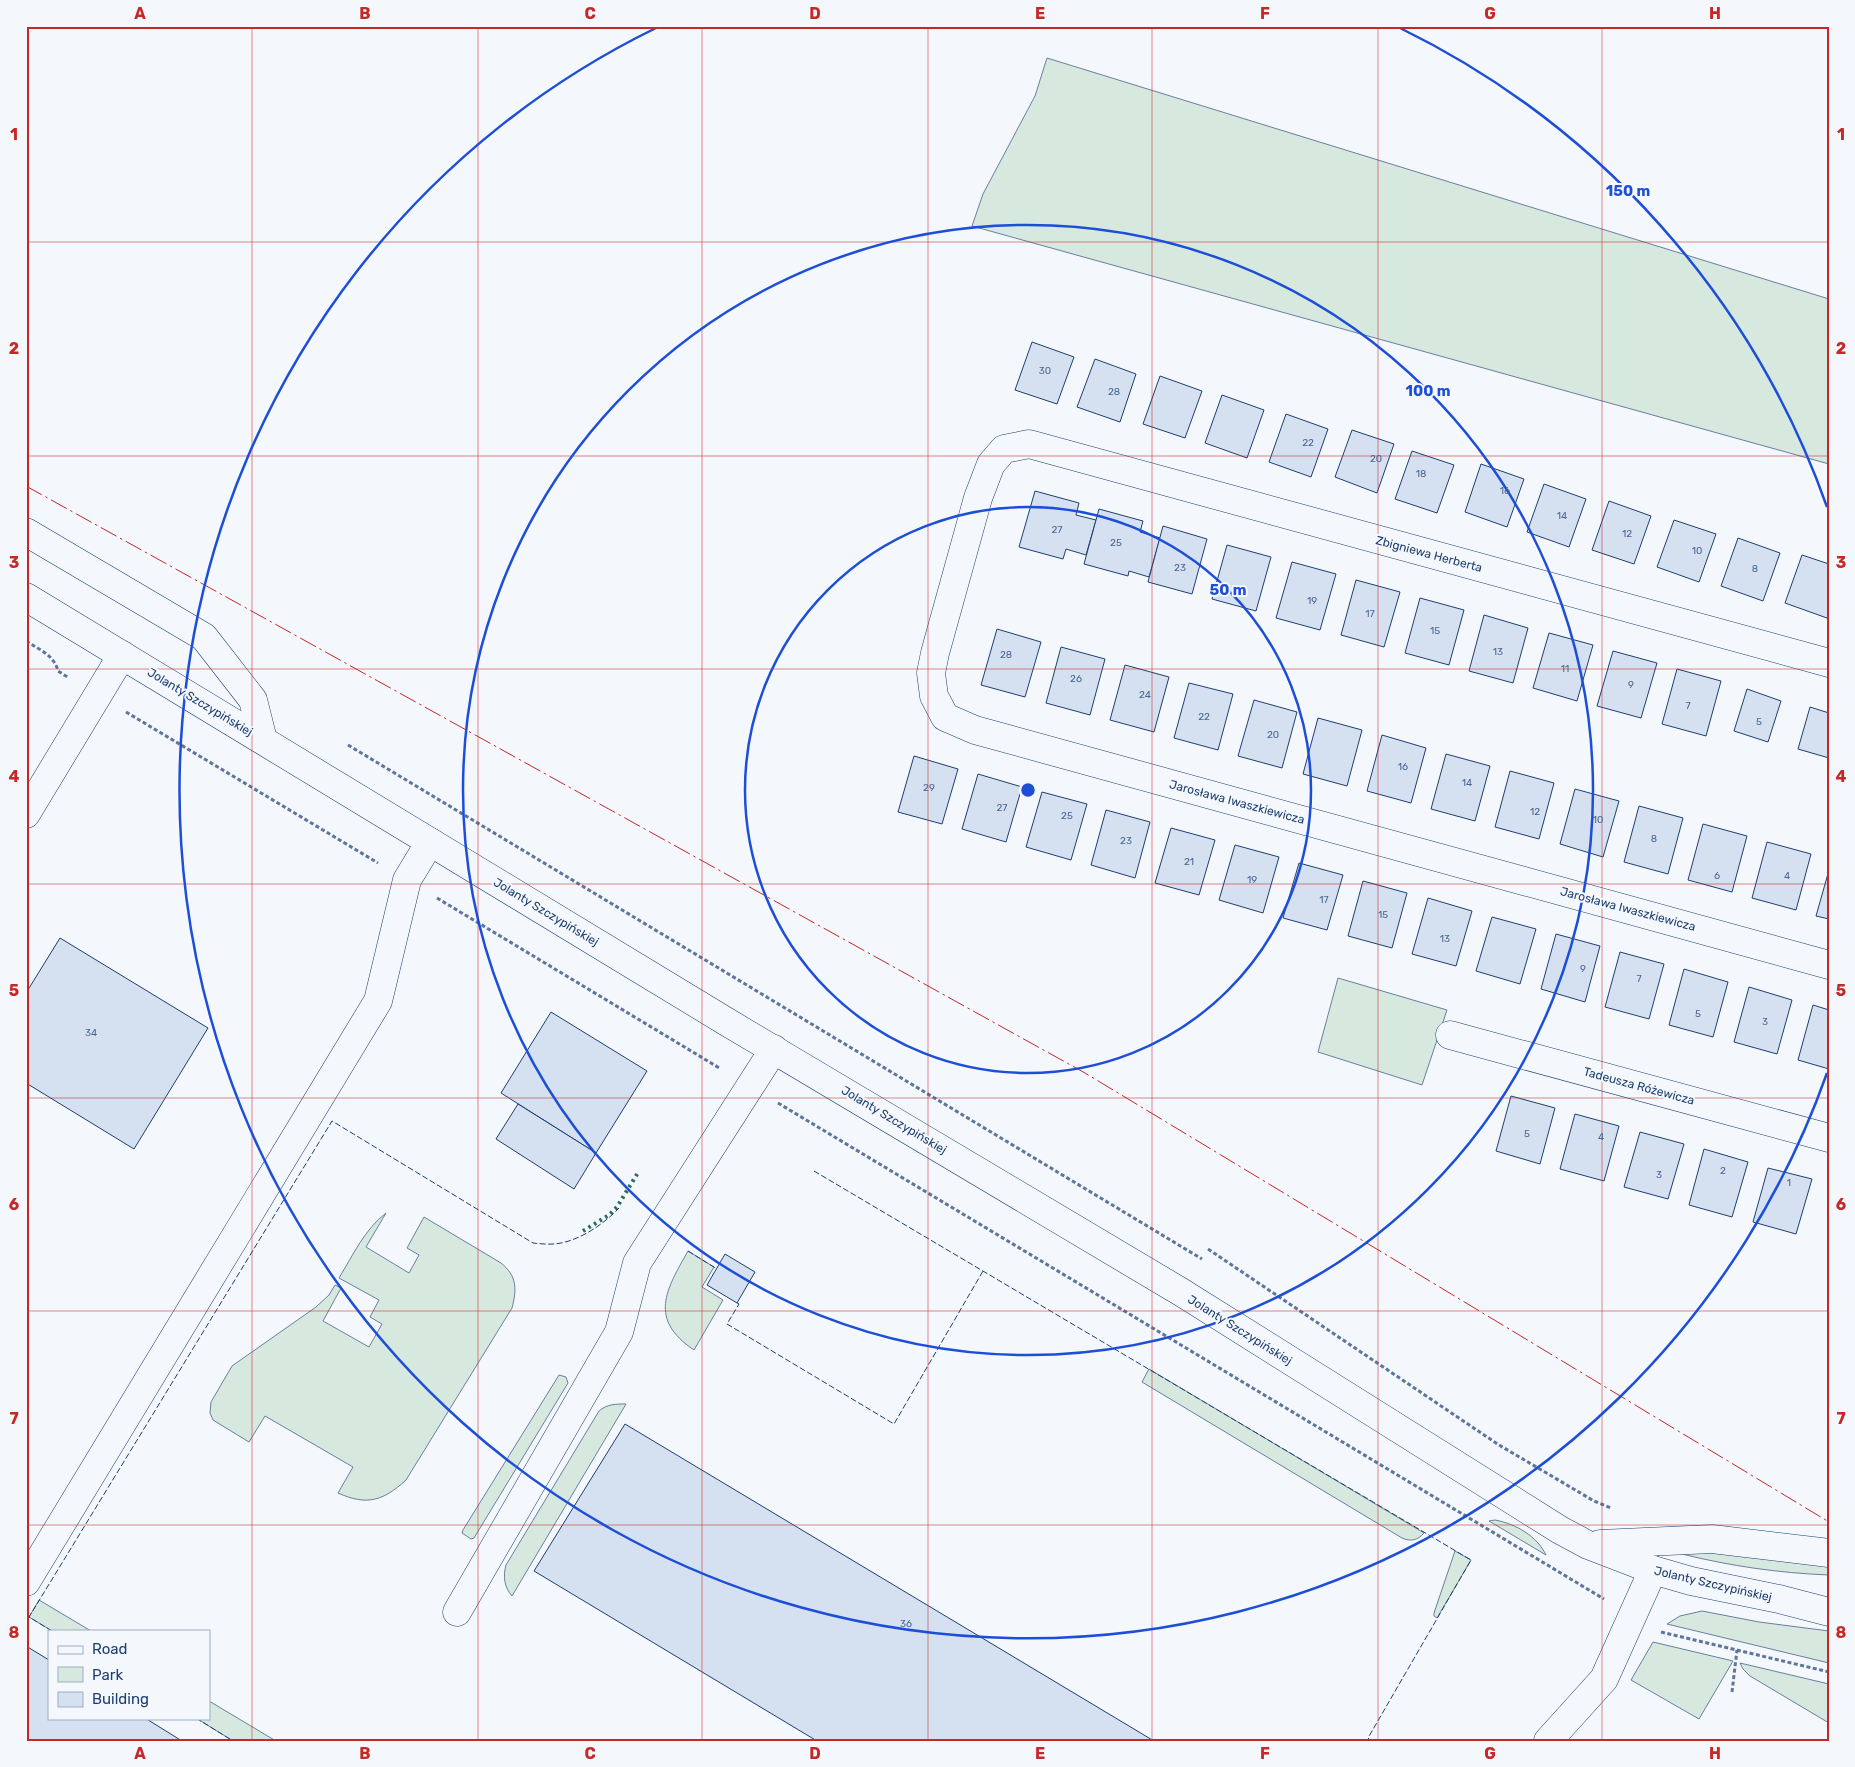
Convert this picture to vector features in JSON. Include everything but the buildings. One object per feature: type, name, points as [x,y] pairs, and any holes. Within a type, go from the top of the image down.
[{"type":"street","name":"Zbigniewa Herberta","points":[[1029,444],[1829,664]]},
{"type":"street","name":"Jarosława Iwaszkiewicza","points":[[1029,444],[1004,449],[990,464],[978,498],[935,653],[932,673],[934,696],[945,716],[976,730],[1829,965]]},
{"type":"street","points":[[26,532],[204,637],[253,700],[263,740]]},
{"type":"street","name":"Jolanty Szczypińskiej","points":[[26,597],[719,1017],[1173,1287],[1560,1530],[1588,1544],[1654,1570],[1691,1581],[1779,1599],[1829,1612]]},
{"type":"street","points":[[26,814],[122,656]]},
{"type":"street","points":[[26,1582],[378,1001],[407,880],[430,842]]},
{"type":"street","name":"Tadeusza Różewicza","points":[[1450,1035],[1829,1138]]},
{"type":"street","points":[[457,1612],[619,1332],[637,1263],[774,1049]]},
{"type":"street","points":[[1588,1544],[1712,1540],[1829,1554]]},
{"type":"street","points":[[1548,1741],[1604,1679],[1654,1570]]},
{"type":"street","name":"Jolanty Szczypińskiej","points":[[1779,1599],[1829,1593]]},
{"type":"path","points":[[26,642],[50,656],[56,663],[58,671],[1158,1332]]},
{"type":"path","points":[[348,745],[1202,1259]]},
{"type":"path","points":[[1208,1249],[1499,1445],[1594,1501],[1615,1509]]},
{"type":"path","points":[[1732,1692],[1737,1650]]},
{"type":"green space","points":[[1047,58],[1829,299],[1829,464],[972,226],[983,194],[1035,96]]},
{"type":"green space","points":[[1338,978],[1447,1010],[1422,1085],[1318,1052]]},
{"type":"green space","points":[[386,1213],[366,1247],[409,1273],[419,1255],[407,1248],[424,1217],[501,1263],[513,1278],[515,1295],[512,1308],[406,1480],[382,1497],[366,1500],[338,1493],[353,1467],[265,1416],[249,1442],[213,1420],[210,1413],[211,1402],[232,1366],[316,1307],[329,1295],[335,1285],[341,1288],[323,1321],[369,1347],[382,1324],[370,1317],[379,1300],[339,1278],[366,1235]]},
{"type":"green space","points":[[688,1251],[714,1267],[702,1287],[723,1300],[694,1350],[671,1327],[666,1315],[665,1304],[673,1279]]},
{"type":"green space","points":[[1149,1369],[1424,1533],[1414,1540],[1402,1538],[1142,1382]]},
{"type":"green space","points":[[559,1375],[566,1377],[568,1383],[474,1538],[471,1539],[462,1533],[463,1530]]},
{"type":"green space","points":[[615,1404],[626,1404],[512,1596],[507,1589],[505,1581],[506,1565],[599,1411]]},
{"type":"green space","points":[[1495,1520],[1511,1524],[1525,1532],[1537,1542],[1546,1555],[1489,1521]]},
{"type":"green space","points":[[1455,1551],[1471,1560],[1437,1618],[1434,1616],[1434,1613]]},
{"type":"green space","points":[[1686,1551],[1829,1561],[1829,1575],[1773,1571],[1736,1565],[1682,1554]]},
{"type":"green space","points":[[39,1600],[89,1630],[50,1630],[29,1617]]},
{"type":"green space","points":[[1702,1611],[1759,1622],[1829,1631],[1829,1663],[1667,1624],[1680,1616]]},
{"type":"green space","points":[[1653,1642],[1733,1661],[1699,1719],[1631,1680]]},
{"type":"green space","points":[[1740,1663],[1829,1684],[1829,1723],[1750,1676]]},
{"type":"green space","points":[[210,1702],[276,1741],[233,1741],[199,1720],[210,1720]]},
{"type":"hedge","points":[[583,1231],[609,1215],[617,1207],[639,1171]]},
{"type":"fence","points":[[50,1630],[29,1617],[332,1121],[533,1243],[558,1244],[577,1238],[600,1225],[619,1208]]},
{"type":"fence","points":[[814,1171],[1471,1560],[1368,1738],[1371,1741]]},
{"type":"fence","points":[[688,1251],[717,1269]]},
{"type":"fence","points":[[737,1303],[739,1304],[727,1324],[894,1424],[983,1271]]},
{"type":"fence","points":[[199,1720],[233,1741]]},
{"type":"power","points":[[26,486],[1085,1073],[1829,1522]]}]
